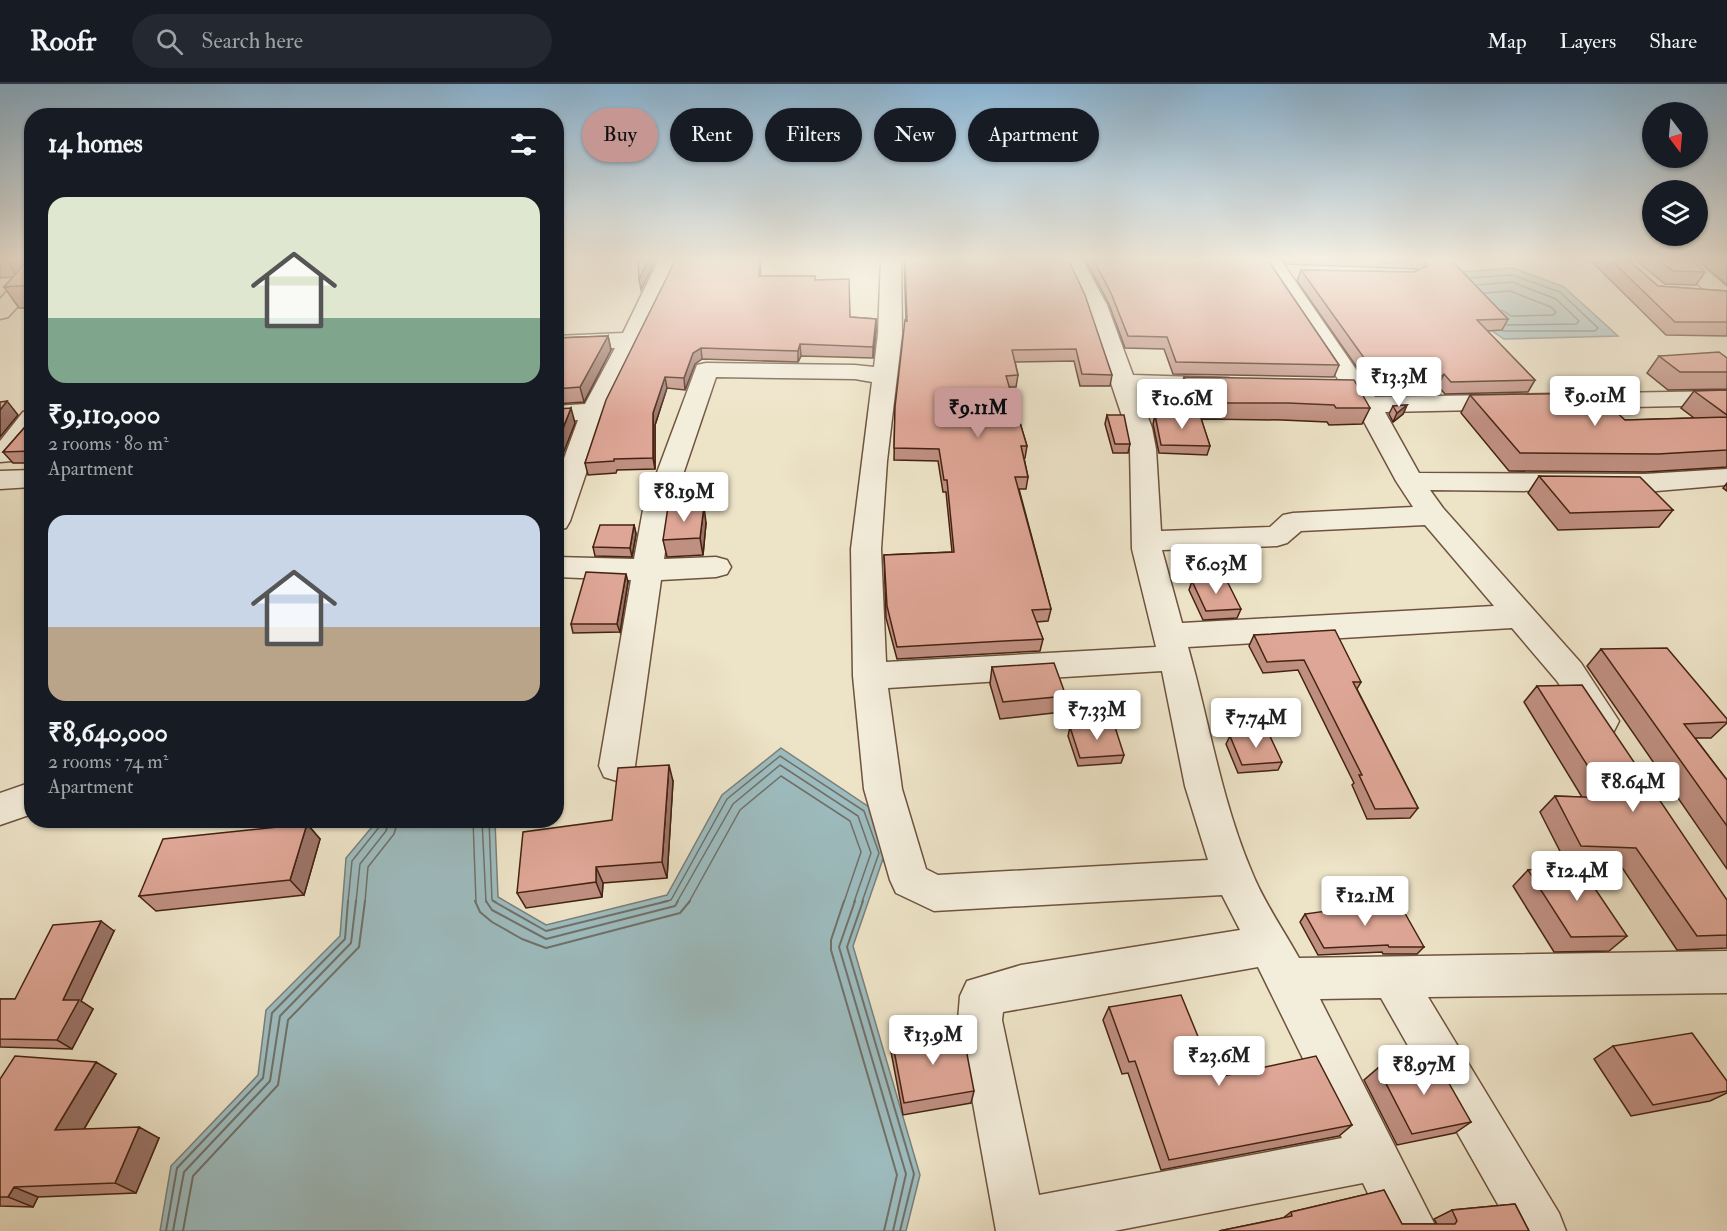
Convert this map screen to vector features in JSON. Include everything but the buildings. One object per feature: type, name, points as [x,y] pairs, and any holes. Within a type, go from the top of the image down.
[{"type":"street","points":[[564,498],[594,411],[644,313]]},
{"type":"street","points":[[890,313],[890,334],[874,461],[866,549],[870,675],[883,789],[910,880],[934,893],[1233,878]]},
{"type":"street","points":[[1099,313],[1125,382],[1139,428],[1143,449],[1147,541],[1171,647],[1188,709],[1203,786],[1233,878],[1279,962],[1413,1231]]},
{"type":"street","points":[[1309,313],[1362,396],[1410,481],[1433,515],[1569,672],[1619,747]]},
{"type":"street","points":[[564,343],[631,340]]},
{"type":"street","points":[[617,766],[657,510],[706,370],[855,372],[885,376]]},
{"type":"street","points":[[1125,382],[1256,386]]},
{"type":"street","points":[[1323,386],[1362,396],[1727,398]]},
{"type":"street","points":[[564,413],[594,411]]},
{"type":"street","points":[[24,429],[1,463],[24,474]]},
{"type":"street","points":[[1410,481],[1645,483],[1727,477]]},
{"type":"street","points":[[1147,541],[1277,536],[1293,522],[1433,515]]},
{"type":"street","points":[[564,567],[647,570],[716,567]]},
{"type":"street","points":[[870,675],[1520,616]]},
{"type":"street","points":[[0,810],[24,801]]},
{"type":"street","points":[[1375,1156],[1020,1228],[980,1020],[982,996],[1021,986],[1279,962],[1392,977],[1727,972]]},
{"type":"street","points":[[1392,977],[1541,1231]]},
{"type":"water","points":[[1465,313],[1592,313],[1618,336],[1504,339]]},
{"type":"water","points":[[781,748],[869,807],[885,853],[853,946],[920,1175],[906,1231],[160,1231],[171,1166],[258,1075],[266,1010],[340,936],[346,858],[371,828],[495,828],[498,897],[546,925],[667,895],[722,795]]}]
